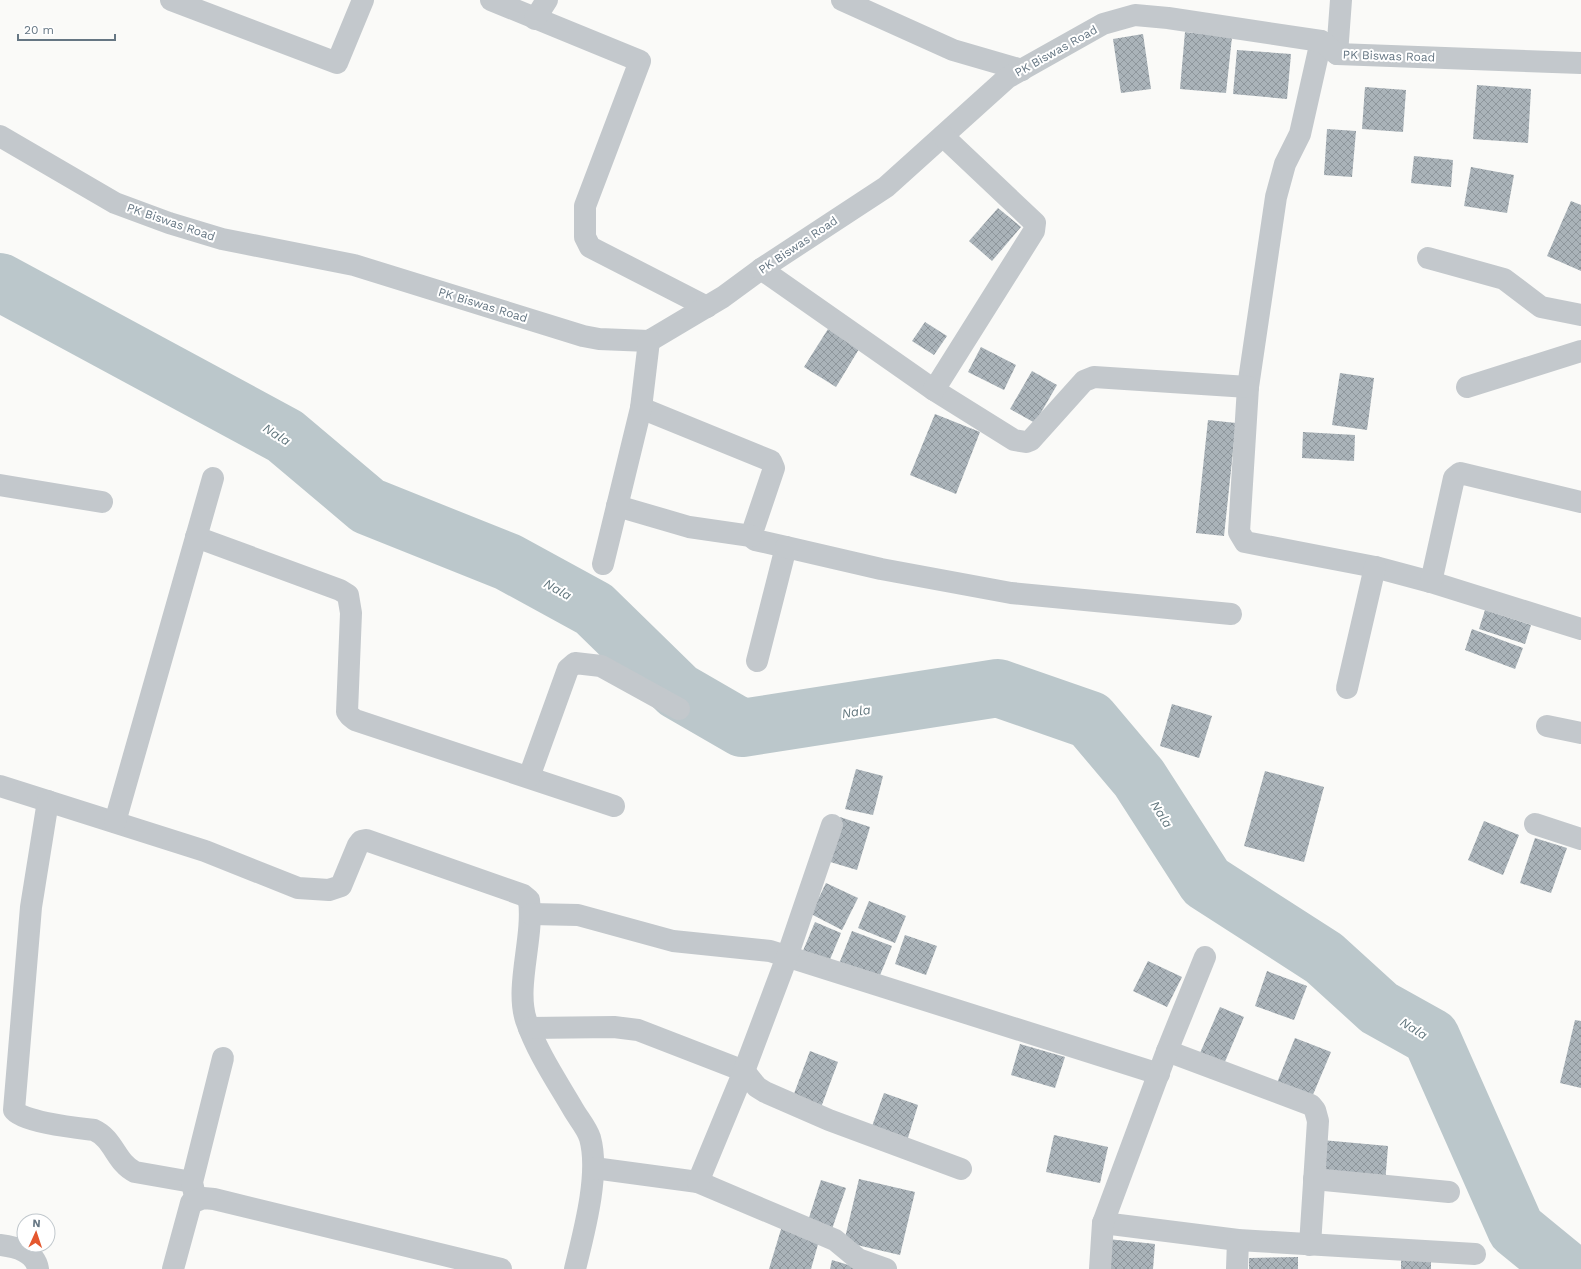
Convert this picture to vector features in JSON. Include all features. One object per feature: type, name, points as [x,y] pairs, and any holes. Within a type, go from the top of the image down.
[{"type":"street","points":[[171,0],[338,63],[362,0]]},
{"type":"street","points":[[491,0],[640,61],[585,206],[585,236],[590,247],[707,307]]},
{"type":"street","points":[[535,19],[547,0]]},
{"type":"street","points":[[842,0],[953,50],[1022,70]]},
{"type":"street","points":[[1341,0],[1329,48],[1300,134],[1285,164],[1276,196],[1248,387],[1239,532],[1240,537],[1245,542],[1375,567],[1431,582],[1581,629]]},
{"type":"street","name":"PK Biswas Road","points":[[0,136],[115,203],[222,240],[354,265],[583,336],[599,339],[649,341],[723,297],[761,269],[886,187],[1007,78],[1104,24],[1135,15],[1168,18],[1329,48],[1581,63]]},
{"type":"street","points":[[934,390],[1034,231],[1035,225],[1035,222],[943,136]]},
{"type":"street","points":[[1428,258],[1504,279],[1541,307],[1581,315]]},
{"type":"street","points":[[761,269],[934,390],[1014,440],[1026,442],[1031,440],[1088,378],[1094,377],[1248,387]]},
{"type":"street","points":[[603,564],[641,408],[649,341]]},
{"type":"street","points":[[1467,387],[1581,351]]},
{"type":"street","points":[[641,408],[771,461],[774,468],[751,532],[751,536]]},
{"type":"street","points":[[1431,582],[1454,478],[1457,474],[1460,473],[1581,502]]},
{"type":"street","points":[[115,822],[213,478]]},
{"type":"street","points":[[0,485],[102,502]]},
{"type":"street","points":[[617,506],[689,527],[751,536],[755,540],[881,569],[1011,593],[1231,614]]},
{"type":"street","points":[[196,537],[340,590],[348,595],[352,613],[346,707],[350,716],[355,720],[614,806]]},
{"type":"street","points":[[757,661],[786,547]]},
{"type":"street","points":[[1347,688],[1375,567]]},
{"type":"street","points":[[529,777],[568,669],[575,663],[601,666],[679,708]]},
{"type":"street","points":[[1547,726],[1581,733]]},
{"type":"street","points":[[0,786],[48,800],[204,851],[298,888],[329,890],[341,886],[358,845],[361,841],[366,840],[517,892],[529,900],[531,914],[523,995],[526,1019],[549,1069],[589,1137],[594,1168],[584,1231],[575,1269]]},
{"type":"street","points":[[48,800],[31,907],[14,1110],[18,1115],[37,1120],[94,1130],[102,1134],[127,1167],[135,1172],[194,1191],[203,1198],[214,1199],[501,1269]]},
{"type":"street","points":[[1535,824],[1581,839]]},
{"type":"street","points":[[698,1182],[744,1071],[787,957],[832,825]]},
{"type":"street","points":[[531,914],[578,915],[673,941],[759,949],[1158,1074]]},
{"type":"street","points":[[1100,1269],[1103,1223],[1158,1074],[1205,957]]},
{"type":"street","points":[[529,1028],[627,1027],[638,1030],[744,1071],[757,1087],[765,1092],[829,1120],[961,1170]]},
{"type":"street","points":[[1167,1051],[1311,1105],[1315,1110],[1318,1120],[1310,1245]]},
{"type":"street","points":[[173,1269],[194,1191],[222,1058]]},
{"type":"street","points":[[594,1168],[698,1182],[835,1240],[858,1258],[886,1269]]},
{"type":"street","points":[[1314,1179],[1449,1192]]},
{"type":"street","points":[[1103,1223],[1238,1240],[1475,1254]]},
{"type":"street","points":[[1237,1269],[1238,1240]]},
{"type":"street","points":[[0,1245],[18,1248],[31,1256],[37,1264],[38,1269]]},
{"type":"building","points":[[1185,32],[1232,37],[1226,93],[1180,89]]},
{"type":"building","points":[[1143,34],[1151,89],[1121,93],[1113,39]]},
{"type":"building","points":[[1237,50],[1291,54],[1287,99],[1233,94]]},
{"type":"building","points":[[1477,85],[1531,89],[1528,143],[1473,139]]},
{"type":"building","points":[[1365,87],[1406,90],[1403,132],[1362,129]]},
{"type":"building","points":[[1327,129],[1356,131],[1352,177],[1324,175]]},
{"type":"building","points":[[1414,156],[1453,160],[1451,187],[1411,183]]},
{"type":"building","points":[[1471,167],[1514,175],[1507,213],[1464,206]]},
{"type":"building","points":[[1571,201],[1581,205],[1581,271],[1547,256]]},
{"type":"building","points":[[998,208],[1021,227],[992,261],[969,241]]},
{"type":"building","points":[[925,322],[947,336],[934,355],[912,341]]},
{"type":"building","points":[[828,329],[859,349],[836,387],[804,367]]},
{"type":"building","points":[[981,347],[1016,365],[1004,390],[968,372]]},
{"type":"building","points":[[1032,371],[1057,385],[1035,423],[1010,409]]},
{"type":"building","points":[[1340,373],[1374,378],[1367,430],[1332,425]]},
{"type":"building","points":[[935,414],[980,432],[956,494],[910,475]]},
{"type":"building","points":[[1208,420],[1236,423],[1224,536],[1196,533]]},
{"type":"building","points":[[1303,432],[1355,435],[1354,461],[1302,458]]},
{"type":"building","points":[[1485,610],[1531,625],[1525,644],[1479,629]]},
{"type":"building","points":[[1472,629],[1523,648],[1515,669],[1465,650]]},
{"type":"building","points":[[1172,704],[1212,716],[1199,758],[1160,746]]},
{"type":"building","points":[[856,769],[883,776],[873,815],[845,809]]},
{"type":"building","points":[[1265,771],[1324,787],[1304,862],[1244,846]]},
{"type":"building","points":[[840,817],[870,827],[857,870],[827,861]]},
{"type":"building","points":[[1484,821],[1519,835],[1503,875],[1468,860]]},
{"type":"building","points":[[1535,838],[1567,848],[1551,893],[1520,883]]},
{"type":"building","points":[[826,883],[858,898],[842,930],[811,914]]},
{"type":"building","points":[[869,901],[906,916],[895,943],[858,928]]},
{"type":"building","points":[[815,922],[841,933],[826,969],[800,958]]},
{"type":"building","points":[[852,931],[892,946],[876,985],[837,969]]},
{"type":"building","points":[[905,935],[937,946],[926,975],[895,964]]},
{"type":"building","points":[[1148,961],[1182,977],[1167,1007],[1133,991]]},
{"type":"building","points":[[1267,971],[1307,986],[1294,1020],[1255,1006]]},
{"type":"building","points":[[1220,1007],[1244,1017],[1224,1064],[1200,1053]]},
{"type":"building","points":[[1575,1020],[1581,1021],[1581,1088],[1560,1083]]},
{"type":"building","points":[[1295,1038],[1331,1052],[1312,1097],[1277,1083]]},
{"type":"building","points":[[1020,1044],[1065,1057],[1055,1088],[1011,1075]]},
{"type":"building","points":[[810,1051],[838,1062],[820,1110],[792,1099]]},
{"type":"building","points":[[884,1093],[918,1105],[907,1141],[871,1129]]},
{"type":"building","points":[[1054,1135],[1108,1147],[1100,1183],[1046,1172]]},
{"type":"building","points":[[1322,1140],[1388,1146],[1385,1184],[1319,1177]]},
{"type":"building","points":[[859,1179],[915,1192],[900,1255],[844,1242]]},
{"type":"building","points":[[821,1180],[846,1188],[831,1232],[807,1224]]},
{"type":"building","points":[[782,1226],[820,1237],[811,1269],[769,1269]]},
{"type":"building","points":[[1108,1239],[1155,1244],[1153,1269],[1105,1269]]},
{"type":"building","points":[[1298,1257],[1298,1269],[1249,1269],[1249,1258]]},
{"type":"building","points":[[832,1260],[862,1269],[830,1269]]},
{"type":"building","points":[[1401,1260],[1431,1260],[1431,1269],[1401,1269]]},
{"type":"waterway","name":"Nala","points":[[0,282],[285,436],[368,506],[508,562],[594,609],[678,691],[742,728],[998,688],[1090,720],[1139,778],[1206,882],[1324,958],[1379,1008],[1431,1037],[1516,1229],[1565,1269]]}]
